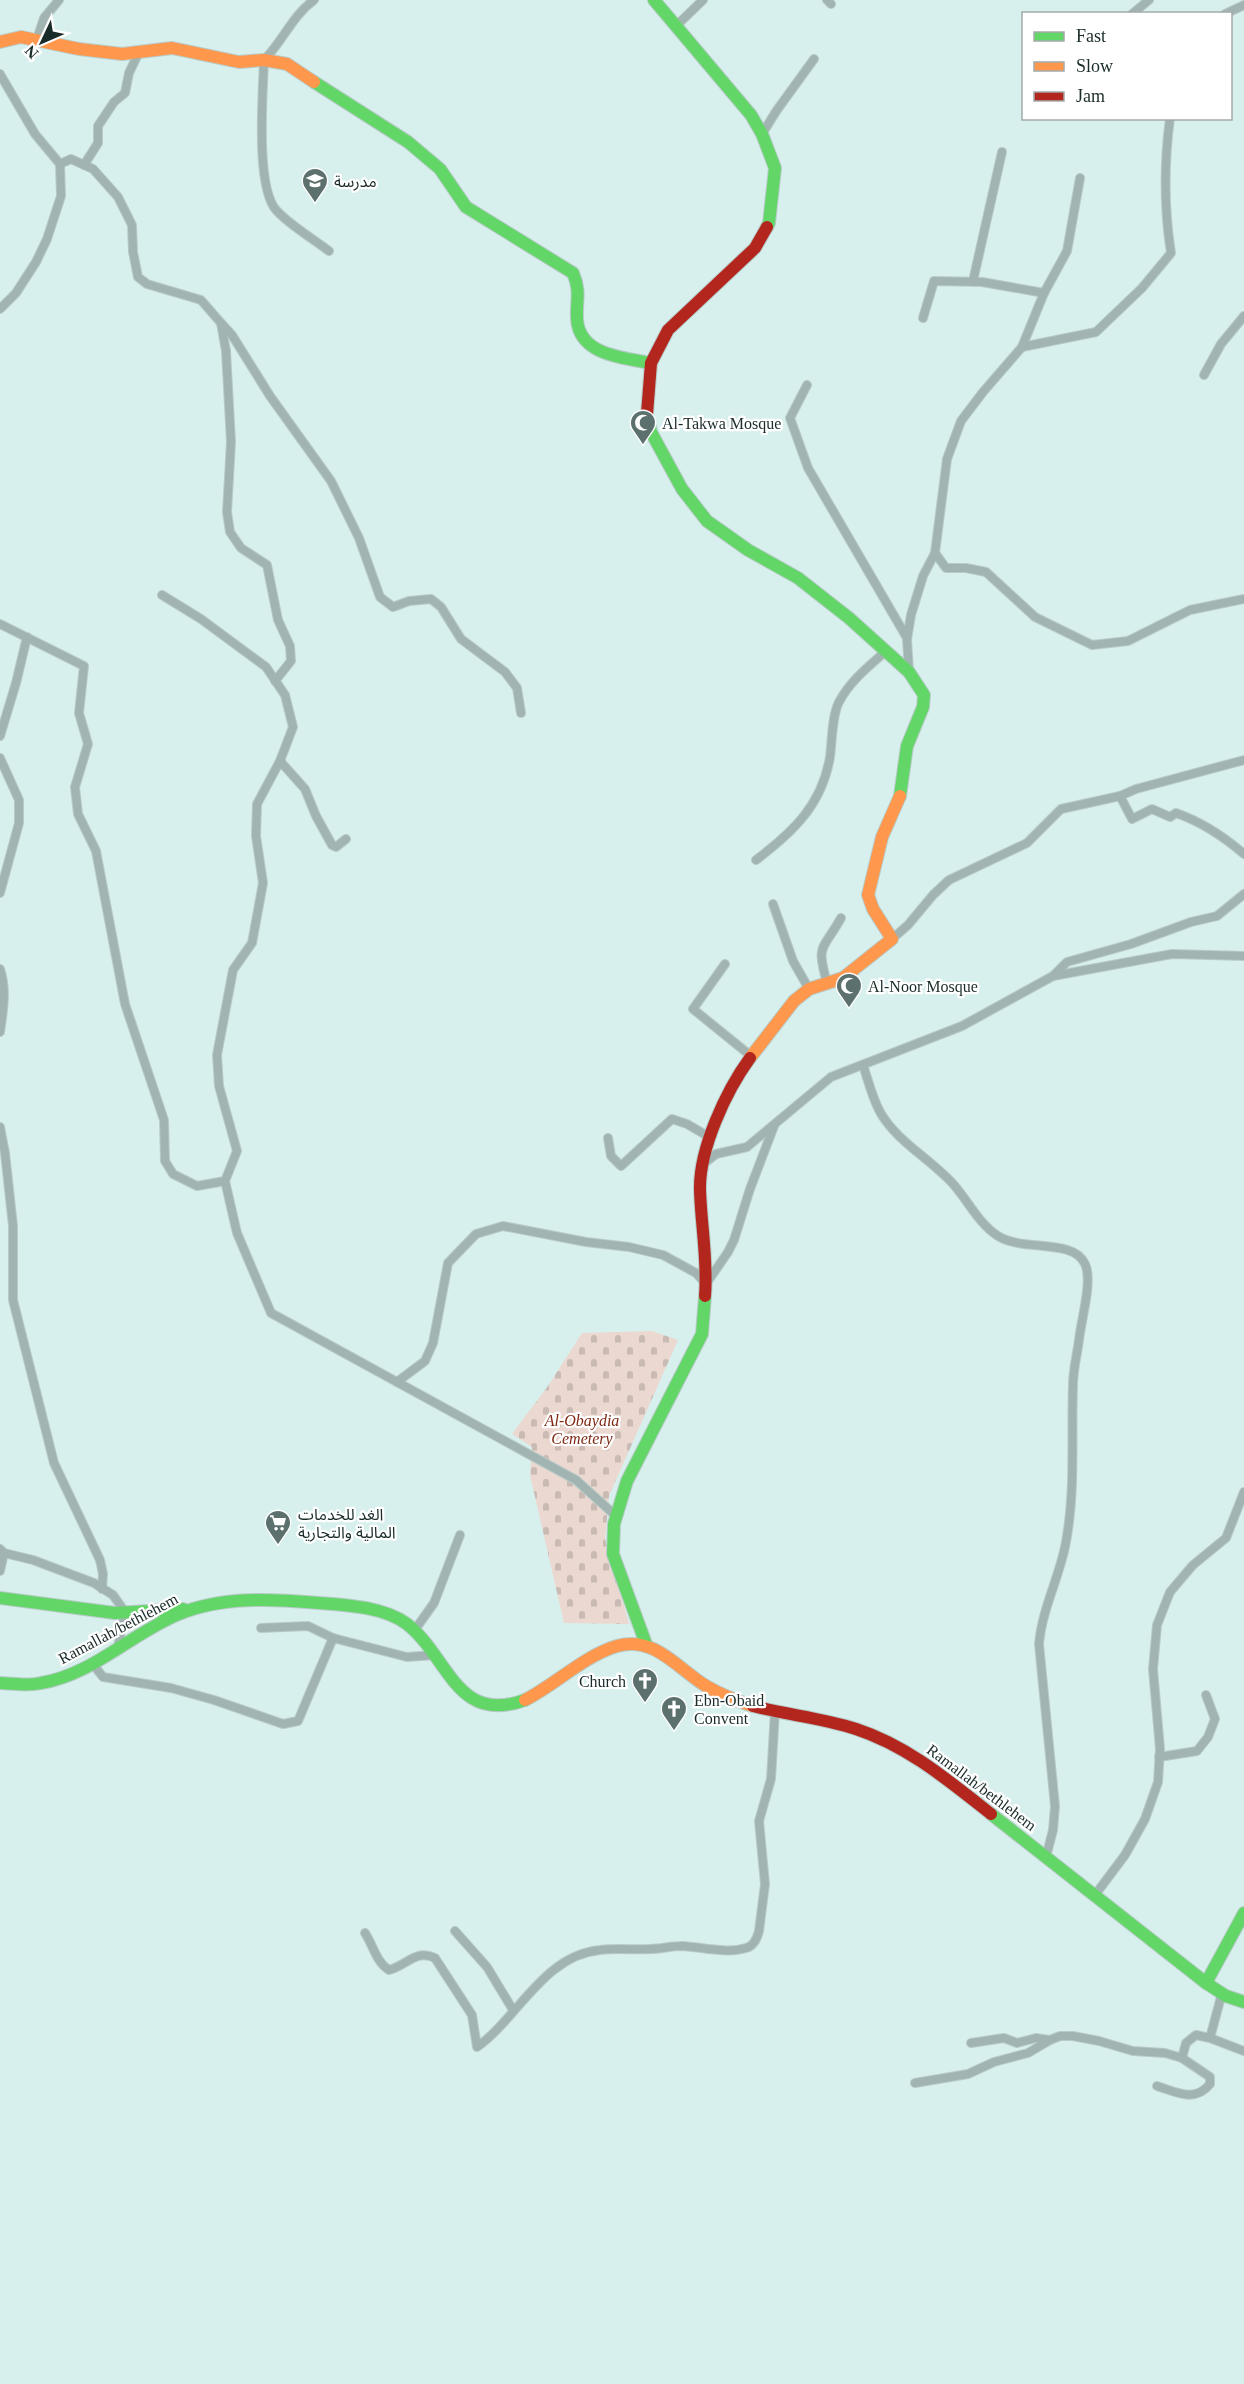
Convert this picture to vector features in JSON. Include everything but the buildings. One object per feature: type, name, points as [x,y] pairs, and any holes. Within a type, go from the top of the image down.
[{"type":"street","points":[[37,39],[44,18],[59,0]]},
{"type":"street","points":[[315,0],[297,15],[287,27],[277,47],[264,60],[261,127],[266,190],[275,210],[329,251]]},
{"type":"street","points":[[654,0],[751,115],[762,134],[775,168],[769,223],[755,248],[668,330],[651,363],[647,417],[651,432],[695,507],[707,521],[748,550],[798,578],[849,618],[909,672],[924,695],[923,707],[907,746],[900,800],[882,837],[868,896],[873,909],[892,939]]},
{"type":"street","points":[[676,26],[703,0]]},
{"type":"street","points":[[1134,12],[1149,0]]},
{"type":"street","points":[[1230,12],[1244,5]]},
{"type":"street","points":[[0,42],[21,37],[79,49],[122,54],[172,48],[239,62],[264,60],[287,64],[408,142],[440,169],[466,207],[573,273],[580,291],[576,321],[583,339],[591,347],[614,357],[651,363]]},
{"type":"street","points":[[84,165],[98,143],[98,126],[114,102],[125,93],[129,73],[139,52]]},
{"type":"street","points":[[762,134],[814,59]]},
{"type":"street","points":[[0,74],[35,134],[60,164],[61,196],[47,239],[16,293],[0,309]]},
{"type":"street","points":[[1022,347],[1096,332],[1142,288],[1171,253],[1167,228],[1166,159],[1170,120]]},
{"type":"street","points":[[973,282],[1002,152]]},
{"type":"street","points":[[60,164],[71,159],[93,169],[118,197],[132,225],[133,252],[138,277],[147,284],[201,300],[232,335],[264,387],[331,481],[358,538],[380,597],[393,607],[409,601],[431,599],[441,607],[461,639],[505,672],[517,688],[521,713]]},
{"type":"street","points":[[909,672],[907,639],[911,615],[923,576],[935,553],[947,459],[961,422],[983,392],[1022,347],[1044,293],[1067,251],[1080,178]]},
{"type":"street","points":[[923,318],[934,281],[973,282],[1044,293]]},
{"type":"street","points":[[1204,375],[1221,344],[1244,316]]},
{"type":"street","points":[[221,322],[226,351],[231,442],[227,512],[231,532],[241,548],[267,565],[278,620],[290,646],[291,661],[275,681]]},
{"type":"street","points":[[807,385],[790,418],[808,468],[907,639]]},
{"type":"street","points":[[935,553],[946,568],[966,568],[986,572],[1035,617],[1059,631],[1092,645],[1128,641],[1190,610],[1244,599]]},
{"type":"street","points":[[162,595],[201,619],[266,667],[285,695],[293,727],[280,761],[257,804],[256,836],[263,883],[252,943],[233,970],[217,1055],[219,1086],[237,1151],[225,1181],[237,1233],[271,1313],[576,1480],[616,1516]]},
{"type":"street","points":[[0,624],[84,666],[79,713],[88,744],[75,787],[78,814],[96,851],[125,1004],[164,1120],[165,1161],[173,1174],[197,1186],[225,1181]]},
{"type":"street","points":[[0,736],[27,637]]},
{"type":"street","points":[[756,860],[788,836],[816,799],[829,763],[838,704],[853,680],[886,651]]},
{"type":"street","points":[[0,758],[19,800],[19,823],[0,893]]},
{"type":"street","points":[[646,1644],[614,1554],[612,1538],[627,1481],[702,1334],[706,1284],[700,1188],[702,1165],[720,1113],[751,1056],[794,1001],[809,989],[843,978],[908,925],[933,895],[950,880],[1027,843],[1061,809],[1120,796],[1136,789],[1244,760]]},
{"type":"street","points":[[280,761],[305,789],[316,816],[332,845],[336,847],[346,839]]},
{"type":"street","points":[[1120,796],[1132,819],[1152,809],[1170,817],[1176,813],[1195,820],[1221,835],[1244,854]]},
{"type":"street","points":[[702,1165],[716,1154],[747,1147],[831,1077],[962,1026],[1053,976],[1067,962],[1131,944],[1191,922],[1217,916],[1244,894]]},
{"type":"street","points":[[773,904],[793,961],[809,989]]},
{"type":"street","points":[[827,983],[820,957],[823,944],[841,918]]},
{"type":"street","points":[[1053,976],[1172,954],[1244,956]]},
{"type":"street","points":[[725,964],[693,1009],[751,1056]]},
{"type":"street","points":[[0,969],[3,979],[4,1006],[0,1032]]},
{"type":"street","points":[[863,1065],[874,1097],[888,1124],[942,1173],[986,1226],[1011,1242],[1071,1250],[1082,1258],[1088,1270],[1073,1383],[1073,1494],[1064,1548],[1041,1624],[1039,1644],[1055,1806],[1053,1830],[1046,1857]]},
{"type":"street","points":[[608,1138],[611,1156],[621,1166],[672,1119],[687,1124],[711,1138]]},
{"type":"street","points":[[706,1284],[725,1258],[734,1240],[750,1189],[775,1125]]},
{"type":"street","points":[[0,1127],[13,1226],[13,1300],[54,1463],[100,1560],[103,1574],[102,1588]]},
{"type":"street","points":[[397,1383],[425,1361],[433,1343],[448,1263],[476,1234],[502,1226],[586,1242],[629,1247],[663,1255],[696,1273],[706,1284]]},
{"type":"street","points":[[1095,1895],[1125,1855],[1145,1820],[1158,1782],[1159,1757],[1153,1669],[1157,1625],[1170,1592],[1193,1565],[1226,1538],[1244,1492]]},
{"type":"street","points":[[414,1631],[434,1603],[460,1535]]},
{"type":"street","points":[[0,1571],[2,1551],[94,1583],[113,1595],[125,1612],[118,1647]]},
{"type":"street","points":[[0,1598],[125,1612],[187,1609]]},
{"type":"street","name":"Ramallah/bethlehem","points":[[0,1683],[46,1682],[92,1663],[187,1609],[224,1602],[303,1601],[385,1612],[404,1622],[414,1631],[456,1683],[482,1704],[493,1707],[511,1705],[537,1694],[592,1659],[617,1647],[632,1642],[646,1644],[710,1689],[738,1702],[855,1729],[895,1745],[933,1768],[986,1808],[1206,1983],[1244,2002]]},
{"type":"street","points":[[261,1628],[308,1626],[333,1638],[407,1657],[435,1655]]},
{"type":"street","points":[[92,1663],[103,1677],[171,1688],[283,1724],[298,1721],[333,1638]]},
{"type":"street","points":[[1159,1757],[1197,1751],[1208,1737],[1215,1719],[1206,1695]]},
{"type":"street","points":[[365,1933],[376,1955],[389,1970],[400,1967],[418,1955],[426,1954],[435,1959],[472,2015],[477,2047],[495,2031],[537,1984],[581,1953],[676,1946],[727,1950],[753,1945],[759,1931],[765,1884],[759,1821],[771,1779],[775,1711]]},
{"type":"street","points":[[1206,1983],[1244,1913]]},
{"type":"street","points":[[455,1931],[488,1967],[513,2010]]},
{"type":"street","points":[[1210,2038],[1222,1993]]},
{"type":"street","points":[[1182,2058],[1186,2043],[1196,2035],[1244,2051]]},
{"type":"street","points":[[915,2083],[968,2074],[994,2062],[1028,2053],[1060,2036],[1099,2041],[1133,2051],[1165,2053],[1182,2058],[1210,2077],[1207,2089],[1196,2095],[1185,2095],[1157,2086]]},
{"type":"street","points":[[971,2043],[1004,2038],[1017,2043],[1036,2038],[1050,2040]]},
{"type":"green space","name":"Al-Obaydia Cemetery","points":[[652,1331],[678,1340],[609,1496],[605,1539],[629,1624],[564,1623],[530,1475],[532,1447],[512,1434],[548,1386],[582,1333]]},
{"type":"traffic: fast","points":[[654,0],[751,115],[762,134],[775,168],[767,227]]},
{"type":"traffic: fast","points":[[314,82],[408,142],[440,169],[466,207],[573,273],[578,291],[577,319],[585,340],[604,353],[651,363]]},
{"type":"traffic: fast","points":[[647,414],[651,432],[682,489],[707,521],[748,550],[798,578],[849,618],[909,672],[924,695],[923,707],[907,746],[900,796]]},
{"type":"traffic: fast","points":[[646,1644],[613,1554],[614,1524],[627,1481],[702,1334],[705,1296]]},
{"type":"traffic: fast","points":[[0,1598],[115,1613],[183,1609]]},
{"type":"traffic: fast","points":[[0,1683],[31,1684],[60,1679],[95,1663],[162,1622],[195,1608],[248,1600],[284,1600],[353,1606],[376,1610],[398,1618],[421,1638],[468,1696],[483,1703],[502,1705],[525,1700]]},
{"type":"traffic: fast","points":[[991,1814],[1206,1983],[1226,1996],[1244,2002]]},
{"type":"traffic: fast","points":[[1206,1983],[1244,1913]]},
{"type":"traffic: slow","points":[[0,42],[21,37],[79,49],[122,54],[172,48],[239,62],[264,60],[287,64],[314,82]]},
{"type":"traffic: slow","points":[[750,1058],[794,1001],[809,989],[843,978],[892,939],[873,909],[868,895],[882,837],[900,796]]},
{"type":"traffic: slow","points":[[525,1700],[593,1656],[617,1646],[630,1644],[654,1649],[706,1686],[729,1698],[753,1706]]},
{"type":"traffic: jam","points":[[647,414],[651,363],[668,330],[755,248],[767,227]]},
{"type":"traffic: jam","points":[[705,1296],[705,1256],[700,1190],[704,1157],[723,1103],[750,1058]]},
{"type":"traffic: jam","points":[[753,1706],[831,1722],[875,1736],[927,1766],[991,1814]]},
{"type":"place","name":"مدرسة","points":[[315,204]]},
{"type":"place","name":"Al-Takwa Mosque","points":[[643,446]]},
{"type":"place","name":"Al-Noor Mosque","points":[[849,1009]]},
{"type":"place","name":"الغد للخدمات المالية والتجارية","points":[[278,1546]]},
{"type":"place","name":"Church","points":[[645,1704]]},
{"type":"place","name":"Ebn-Obaid Convent","points":[[674,1732]]}]
